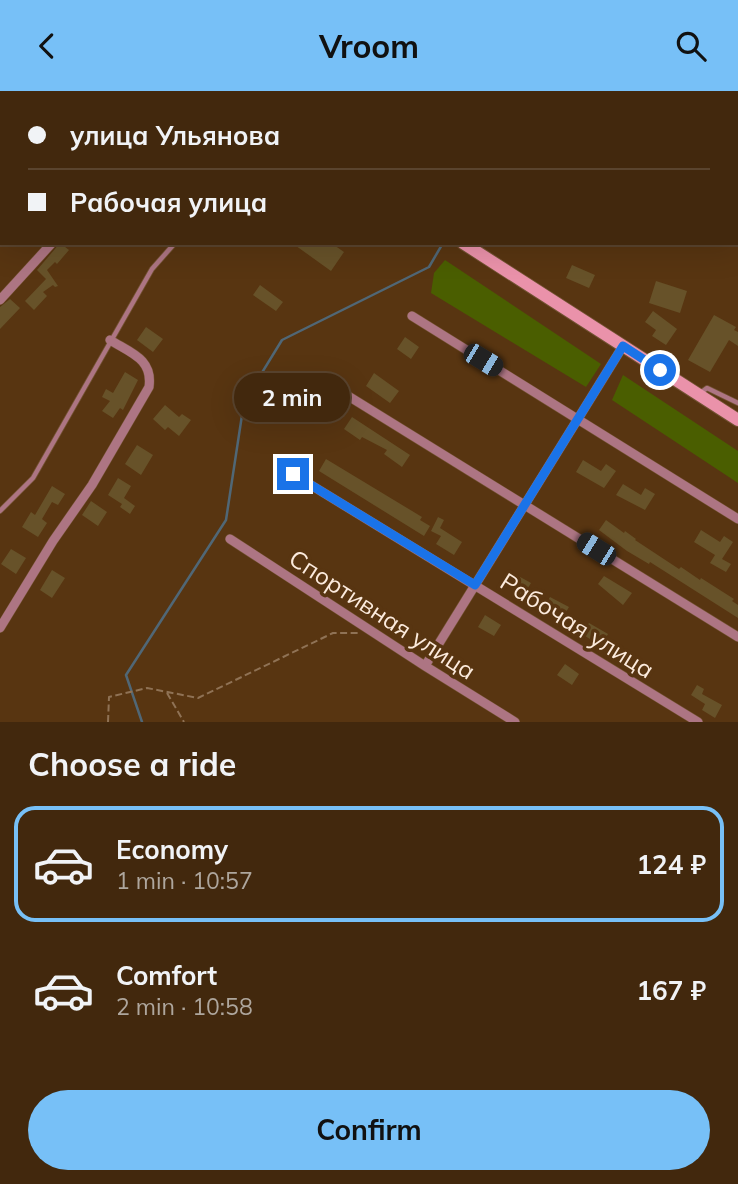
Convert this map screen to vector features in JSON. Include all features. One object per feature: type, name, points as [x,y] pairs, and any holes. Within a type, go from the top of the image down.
[{"type":"main road","points":[[466,245],[738,420]]},
{"type":"street","points":[[0,300],[50,245]]},
{"type":"street","points":[[412,316],[738,519]]},
{"type":"street","points":[[0,628],[106,461],[149,387],[150,377],[145,362],[110,340]]},
{"type":"street","points":[[425,666],[623,346]]},
{"type":"street","points":[[345,394],[738,637]]},
{"type":"street","name":"Рабочая улица","points":[[293,474],[698,722]]},
{"type":"street","name":"Спортивная улица","points":[[230,539],[515,722]]},
{"type":"lane","points":[[0,511],[33,478],[152,269],[174,245]]},
{"type":"lane","points":[[698,394],[707,388],[738,403]]},
{"type":"path","points":[[108,722],[109,697],[147,688],[198,698],[333,633],[374,633]]},
{"type":"path","points":[[166,692],[184,722]]},
{"type":"green space","points":[[445,260],[601,364],[586,387],[431,293],[434,273]]},
{"type":"green space","points":[[623,375],[738,451],[738,483],[612,400]]},
{"type":"building","points":[[58,245],[69,250],[57,264],[55,262],[47,270],[58,286],[53,285],[43,292],[47,296],[34,310],[25,301],[46,279],[37,270]]},
{"type":"building","points":[[295,245],[334,245],[344,252],[331,271]]},
{"type":"building","points":[[572,265],[595,275],[589,288],[566,278]]},
{"type":"building","points":[[656,281],[687,291],[680,313],[649,303]]},
{"type":"building","points":[[260,285],[283,302],[276,311],[253,295]]},
{"type":"building","points":[[10,299],[20,308],[0,329],[0,307]]},
{"type":"building","points":[[653,311],[677,329],[666,345],[652,336],[656,330],[645,322]]},
{"type":"building","points":[[714,315],[736,327],[734,330],[738,332],[738,346],[729,340],[710,372],[688,360]]},
{"type":"building","points":[[146,327],[163,339],[153,352],[137,340]]},
{"type":"building","points":[[405,337],[419,347],[411,359],[397,349]]},
{"type":"building","points":[[125,372],[138,380],[123,410],[120,408],[113,418],[102,411],[110,401],[102,397],[106,389],[113,393]]},
{"type":"building","points":[[374,373],[399,391],[390,403],[366,386]]},
{"type":"building","points":[[165,405],[179,417],[182,414],[191,420],[179,436],[168,427],[165,430],[153,419]]},
{"type":"building","points":[[352,417],[410,455],[402,467],[384,454],[387,450],[362,437],[360,440],[344,429]]},
{"type":"building","points":[[137,445],[153,455],[141,475],[125,464]]},
{"type":"building","points":[[326,459],[422,517],[420,520],[430,526],[424,536],[319,471]]},
{"type":"building","points":[[583,460],[601,471],[606,464],[616,471],[604,488],[576,472]]},
{"type":"building","points":[[118,478],[131,486],[124,498],[135,506],[130,514],[120,507],[122,504],[108,495]]},
{"type":"building","points":[[623,484],[641,495],[645,488],[655,494],[645,510],[616,495]]},
{"type":"building","points":[[52,486],[65,494],[58,505],[52,502],[42,519],[47,523],[38,537],[22,527],[31,512],[35,515]]},
{"type":"building","points":[[91,501],[107,512],[98,526],[82,515]]},
{"type":"building","points":[[438,517],[444,520],[440,528],[462,542],[454,555],[436,544],[441,536],[431,531]]},
{"type":"building","points":[[606,520],[679,569],[681,567],[734,599],[732,601],[738,605],[738,618],[650,562],[649,564],[627,551],[599,530]]},
{"type":"building","points":[[701,530],[720,542],[724,536],[733,542],[722,559],[731,564],[726,572],[710,563],[715,555],[694,542]]},
{"type":"building","points":[[11,549],[26,558],[16,574],[1,564]]},
{"type":"building","points":[[52,570],[65,578],[52,598],[40,590]]},
{"type":"building","points":[[513,573],[531,583],[523,596],[505,585]]},
{"type":"building","points":[[604,576],[632,593],[623,605],[598,584]]},
{"type":"building","points":[[550,597],[569,607],[562,619],[543,609]]},
{"type":"building","points":[[485,615],[501,625],[494,636],[478,627]]},
{"type":"building","points":[[589,623],[608,634],[601,646],[582,634]]},
{"type":"building","points":[[565,664],[579,674],[572,685],[557,675]]},
{"type":"building","points":[[697,685],[704,689],[702,694],[722,705],[715,718],[702,710],[705,704],[691,695]]},
{"type":"waterway","points":[[142,722],[126,675],[226,520],[244,402],[282,340],[429,267],[442,245]]},
{"type":"route","points":[[293,474],[475,585],[623,346],[660,370]]}]
